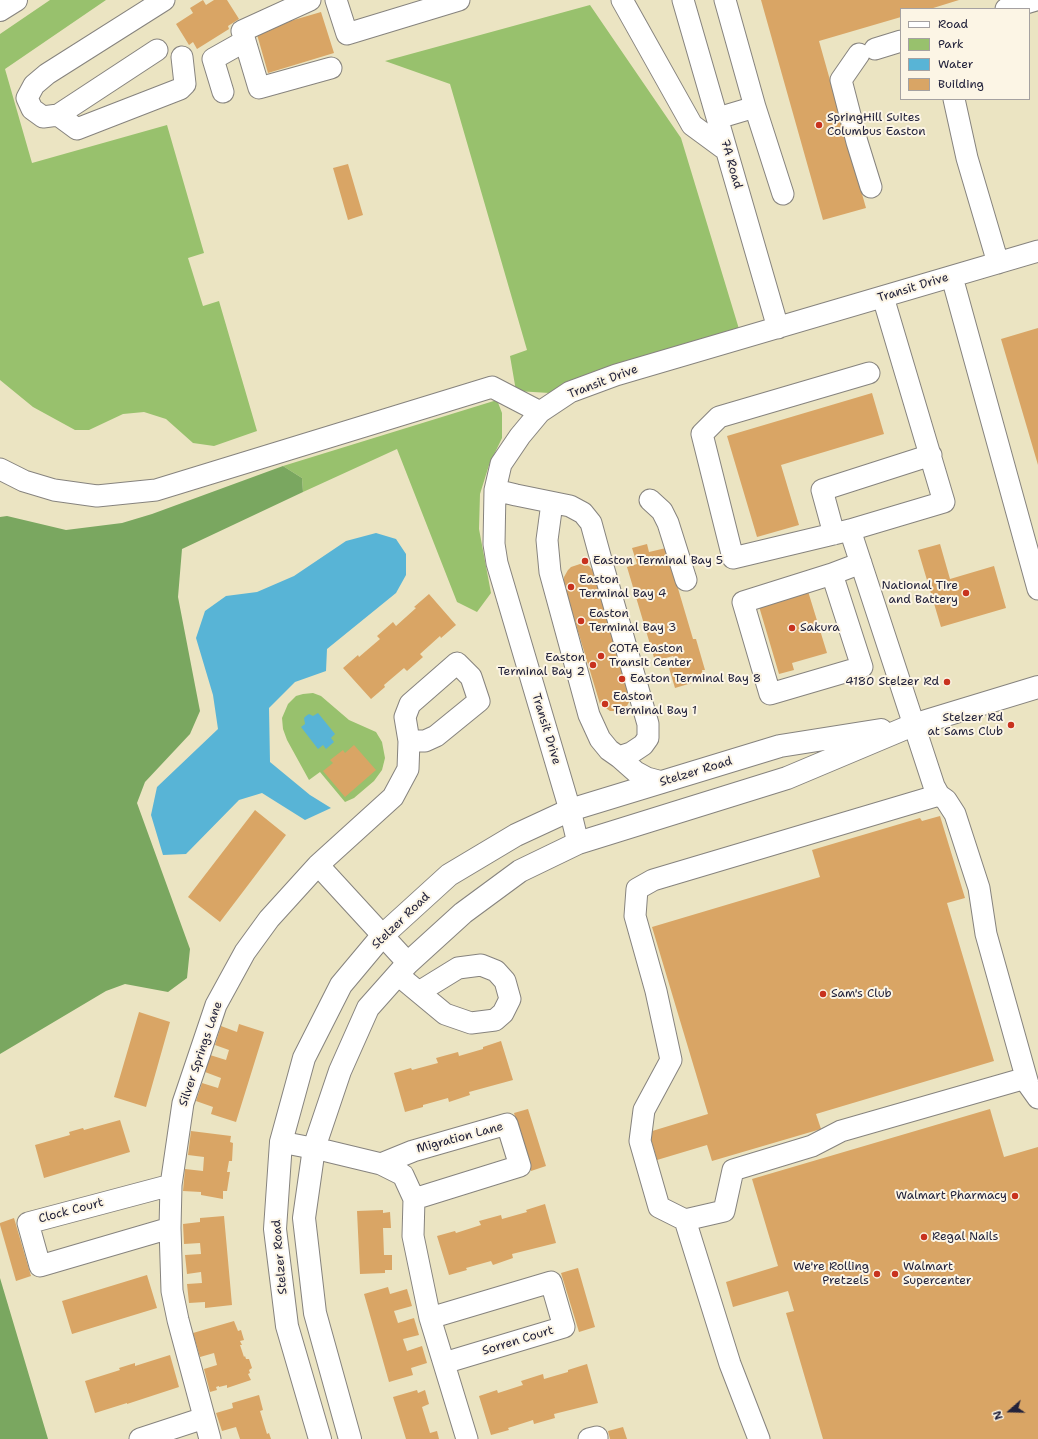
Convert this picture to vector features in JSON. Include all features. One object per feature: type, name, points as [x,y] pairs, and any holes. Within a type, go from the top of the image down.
[{"type":"main road","points":[[0,10],[16,0]]},
{"type":"main road","name":"Stelzer Road","points":[[350,1439],[315,1313],[304,1218],[314,1148],[340,1071],[368,1008],[403,969],[463,913],[520,871],[578,843],[787,778],[913,725],[1038,687]]},
{"type":"main road","name":"Stelzer Road","points":[[320,1439],[287,1326],[275,1229],[281,1142],[304,1058],[342,985],[382,936],[449,875],[516,834],[570,810],[780,746],[913,725]]},
{"type":"street","points":[[157,50],[58,115],[43,117],[32,109],[27,98],[34,85],[47,74],[164,0]]},
{"type":"street","points":[[310,0],[242,32],[258,88],[331,68]]},
{"type":"street","points":[[336,0],[346,34],[459,0]]},
{"type":"street","points":[[622,0],[692,125],[726,150]]},
{"type":"street","name":"7A Road","points":[[683,0],[778,328]]},
{"type":"street","points":[[725,0],[755,107],[783,194]]},
{"type":"street","points":[[1009,8],[1036,0]]},
{"type":"street","points":[[223,92],[213,59],[245,41]]},
{"type":"street","points":[[871,187],[857,142],[841,80],[867,51],[900,41]]},
{"type":"street","points":[[58,115],[77,129],[180,89],[185,84],[182,57]]},
{"type":"street","points":[[954,100],[968,158],[998,263]]},
{"type":"street","points":[[718,118],[755,107]]},
{"type":"street","name":"Transit Drive","points":[[578,843],[570,810],[497,563],[494,544],[496,490],[501,464],[520,436],[540,412],[570,392],[616,375],[1038,251]]},
{"type":"street","points":[[952,277],[1038,589]]},
{"type":"street","points":[[869,373],[720,417],[702,434],[733,558],[842,532],[944,502],[883,297]]},
{"type":"street","points":[[0,469],[24,481],[54,490],[97,496],[156,490],[492,387],[540,412]]},
{"type":"street","points":[[930,455],[822,490],[842,532],[861,563],[934,786],[939,795],[946,800],[955,814],[979,888],[986,934],[1026,1078],[1028,1084],[1038,1098]]},
{"type":"street","points":[[496,490],[570,506],[583,513],[592,524],[648,724],[648,738],[644,745],[631,753],[619,757]]},
{"type":"street","points":[[650,500],[662,511],[668,523],[686,580]]},
{"type":"street","points":[[552,503],[547,540],[550,572],[589,715],[600,739],[609,750],[636,772],[647,778],[662,782]]},
{"type":"street","points":[[832,574],[862,667],[770,694],[743,602],[832,574],[861,563]]},
{"type":"street","name":"Silver Springs Lane","points":[[210,1439],[178,1320],[172,1291],[170,1228],[171,1184],[183,1103],[216,1005],[245,952],[269,919],[318,865],[393,796],[408,769],[409,741]]},
{"type":"street","points":[[939,795],[653,880],[637,889],[635,916],[656,991],[671,1060],[644,1110],[640,1141],[659,1207],[685,1220],[724,1211],[733,1170],[812,1146],[841,1130],[1026,1078]]},
{"type":"street","points":[[318,865],[382,936],[419,992]]},
{"type":"street","name":"Migration Lane","points":[[381,1164],[413,1151],[508,1124],[520,1166],[414,1199]]},
{"type":"street","points":[[281,1142],[314,1148],[381,1164],[404,1175],[414,1199],[413,1236],[430,1318],[467,1439]]},
{"type":"street","name":"Clock Court","points":[[170,1228],[40,1266],[28,1223],[171,1184]]},
{"type":"street","points":[[685,1220],[730,1364],[759,1439]]},
{"type":"street","name":"Sorren Court","points":[[430,1318],[551,1282],[564,1327],[444,1363]]},
{"type":"street","points":[[140,1439],[204,1418]]},
{"type":"street","points":[[589,1439],[597,1437],[597,1439]]},
{"type":"green space","points":[[50,0],[106,0],[5,69],[32,163],[167,125],[204,253],[188,258],[203,306],[219,301],[257,431],[214,446],[193,443],[166,419],[144,412],[123,414],[89,430],[75,430],[33,407],[0,380],[0,34]]},
{"type":"green space","points":[[590,5],[681,138],[739,329],[550,393],[516,391],[510,356],[527,350],[450,84],[385,61]]},
{"type":"green space","points":[[497,400],[502,413],[502,438],[489,465],[480,494],[479,529],[491,593],[477,612],[457,602],[397,449],[303,492],[302,478],[283,466]]},
{"type":"green space","points":[[283,466],[302,478],[303,492],[182,549],[178,597],[200,711],[190,734],[145,782],[137,803],[190,949],[187,978],[168,992],[125,984],[106,991],[0,1054],[0,517],[7,516],[66,530],[122,523],[152,514]]},
{"type":"green space","points":[[313,693],[321,696],[349,720],[376,732],[382,742],[385,758],[382,770],[374,781],[354,798],[345,802],[320,772],[309,780],[287,740],[283,729],[282,718],[288,704],[296,696]]},
{"type":"green space","points":[[0,1278],[48,1439],[0,1439]]},
{"type":"water","points":[[376,533],[396,539],[406,554],[406,575],[396,593],[327,649],[326,671],[295,682],[269,708],[270,762],[310,795],[331,808],[305,820],[262,793],[239,800],[186,854],[163,855],[151,815],[157,787],[218,729],[213,695],[196,638],[205,611],[226,596],[257,592],[294,576],[346,541]]},
{"type":"water","points":[[318,713],[335,734],[331,738],[334,742],[326,749],[323,745],[318,749],[301,727],[305,724],[304,718],[306,716],[309,714],[313,716]]},
{"type":"building","points":[[203,0],[206,5],[214,0],[227,0],[239,19],[228,26],[229,29],[197,49],[193,42],[189,45],[176,24],[193,13],[190,8]]},
{"type":"building","name":"SpringHill Suites Columbus Easton","points":[[761,0],[959,0],[933,8],[900,8],[900,17],[819,41],[866,208],[823,220]]},
{"type":"building","points":[[321,12],[334,53],[268,73],[256,31]]},
{"type":"building","points":[[348,164],[363,215],[348,220],[333,168]]},
{"type":"building","points":[[1038,328],[1038,465],[1001,339]]},
{"type":"building","points":[[872,393],[884,434],[781,465],[799,525],[757,537],[727,436]]},
{"type":"building","points":[[647,544],[649,552],[666,548],[693,639],[696,639],[705,670],[702,670],[703,676],[692,673],[695,682],[675,688],[669,668],[680,665],[673,656],[655,661],[627,567],[637,564],[632,548]]},
{"type":"building","name":"National Tire and Battery","points":[[940,544],[950,579],[994,566],[1006,608],[941,627],[918,550]]},
{"type":"building","points":[[580,564],[589,566],[595,573],[631,698],[627,706],[619,711],[610,711],[600,704],[564,585],[564,577],[568,570],[571,567]]},
{"type":"building","name":"Sakura","points":[[807,588],[827,653],[792,663],[794,670],[779,674],[758,603]]},
{"type":"building","points":[[429,594],[456,625],[441,638],[440,636],[420,654],[423,657],[407,671],[404,668],[384,685],[385,687],[371,699],[343,668],[358,655],[359,657],[380,639],[377,636],[393,622],[396,626]]},
{"type":"building","points":[[354,745],[376,770],[345,797],[323,771],[333,763],[330,760],[343,750],[345,753]]},
{"type":"building","points":[[255,810],[286,835],[220,922],[188,897]]},
{"type":"building","name":"Sam's Club","points":[[940,816],[965,898],[947,903],[994,1061],[816,1114],[821,1129],[712,1161],[707,1145],[657,1160],[649,1132],[708,1114],[652,927],[820,877],[812,850],[920,818],[922,821]]},
{"type":"building","points":[[139,1012],[170,1022],[146,1107],[114,1097]]},
{"type":"building","points":[[239,1024],[264,1032],[236,1122],[211,1114],[213,1107],[196,1101],[202,1083],[218,1088],[221,1078],[205,1072],[210,1055],[226,1060],[229,1050],[215,1045],[221,1026],[237,1032]]},
{"type":"building","points":[[501,1041],[513,1080],[469,1092],[470,1095],[449,1102],[448,1098],[405,1112],[394,1073],[438,1063],[436,1058],[458,1052],[459,1056],[483,1049],[483,1047]]},
{"type":"building","points":[[528,1109],[546,1166],[531,1171],[514,1113]]},
{"type":"building","name":"Walmart Supercenter","points":[[990,1109],[1004,1157],[1038,1147],[1038,1439],[823,1439],[786,1313],[794,1311],[788,1291],[733,1307],[726,1282],[778,1266],[752,1179]]},
{"type":"building","points":[[120,1120],[130,1152],[44,1178],[35,1145],[70,1135],[69,1132],[83,1128],[84,1130]]},
{"type":"building","points":[[191,1131],[231,1136],[230,1142],[233,1143],[232,1161],[229,1161],[227,1172],[230,1172],[227,1191],[223,1191],[223,1199],[201,1195],[201,1192],[183,1191],[185,1169],[203,1171],[204,1157],[188,1155]]},
{"type":"building","points":[[545,1204],[556,1243],[512,1254],[513,1258],[493,1265],[491,1261],[466,1268],[467,1270],[449,1275],[437,1236],[455,1231],[456,1233],[481,1225],[479,1221],[501,1215],[502,1219],[527,1212],[526,1210]]},
{"type":"building","points":[[383,1210],[383,1213],[390,1212],[391,1228],[383,1228],[384,1255],[392,1255],[392,1270],[385,1270],[385,1273],[360,1274],[357,1211]]},
{"type":"building","points":[[224,1216],[232,1305],[205,1308],[205,1302],[189,1303],[187,1284],[202,1283],[201,1272],[187,1274],[185,1255],[201,1254],[200,1243],[184,1244],[183,1224],[200,1222],[200,1218]]},
{"type":"building","points":[[14,1218],[31,1276],[16,1281],[0,1225],[0,1223]]},
{"type":"building","points":[[578,1268],[595,1327],[579,1332],[561,1273]]},
{"type":"building","points":[[147,1275],[157,1308],[72,1334],[62,1301]]},
{"type":"building","points":[[388,1287],[390,1294],[407,1289],[412,1306],[394,1311],[398,1323],[414,1318],[419,1335],[403,1339],[407,1351],[422,1346],[427,1363],[411,1368],[413,1375],[389,1382],[364,1294]]},
{"type":"building","points":[[234,1321],[238,1331],[241,1330],[244,1340],[240,1341],[242,1345],[240,1345],[244,1357],[245,1356],[246,1359],[249,1359],[252,1368],[249,1370],[250,1373],[248,1374],[251,1380],[227,1388],[227,1385],[219,1386],[216,1387],[217,1390],[210,1392],[204,1369],[217,1365],[214,1353],[200,1357],[193,1333]]},
{"type":"building","points":[[170,1355],[179,1387],[95,1413],[85,1381],[120,1370],[119,1368],[135,1363],[135,1366]]},
{"type":"building","points":[[587,1364],[598,1403],[554,1414],[555,1418],[534,1424],[533,1420],[508,1428],[509,1430],[491,1435],[479,1396],[497,1390],[498,1393],[523,1385],[521,1381],[543,1374],[544,1379],[568,1372],[568,1370]]},
{"type":"building","points":[[417,1390],[418,1393],[425,1390],[429,1404],[422,1407],[430,1433],[437,1431],[439,1439],[406,1439],[393,1397]]},
{"type":"building","points":[[259,1395],[263,1410],[260,1411],[267,1434],[269,1433],[271,1439],[240,1439],[236,1427],[222,1431],[216,1413],[233,1408],[232,1403]]},
{"type":"building","points":[[623,1427],[627,1439],[610,1439],[608,1431]]},
{"type":"place","name":"SpringHill Suites Columbus Easton","points":[[819,125]]},
{"type":"place","name":"Easton Terminal Bay 5","points":[[585,561]]},
{"type":"place","name":"Easton Terminal Bay 4","points":[[571,587]]},
{"type":"place","name":"National Tire and Battery","points":[[966,593]]},
{"type":"place","name":"Easton Terminal Bay 3","points":[[581,621]]},
{"type":"place","name":"Sakura","points":[[792,628]]},
{"type":"place","name":"COTA Easton Transit Center","points":[[601,656]]},
{"type":"place","name":"Easton Terminal Bay 2","points":[[593,665]]},
{"type":"place","name":"Easton Terminal Bay 8","points":[[622,679]]},
{"type":"place","name":"4180 Stelzer Rd","points":[[947,682]]},
{"type":"place","name":"Easton Terminal Bay 1","points":[[605,704]]},
{"type":"place","name":"Stelzer Rd at Sams Club","points":[[1011,725]]},
{"type":"place","name":"Sam's Club","points":[[823,994]]},
{"type":"place","name":"Walmart Pharmacy","points":[[1015,1196]]},
{"type":"place","name":"Regal Nails","points":[[924,1237]]},
{"type":"place","name":"We're Rolling Pretzels","points":[[877,1274]]},
{"type":"place","name":"Walmart Supercenter","points":[[895,1274]]}]
